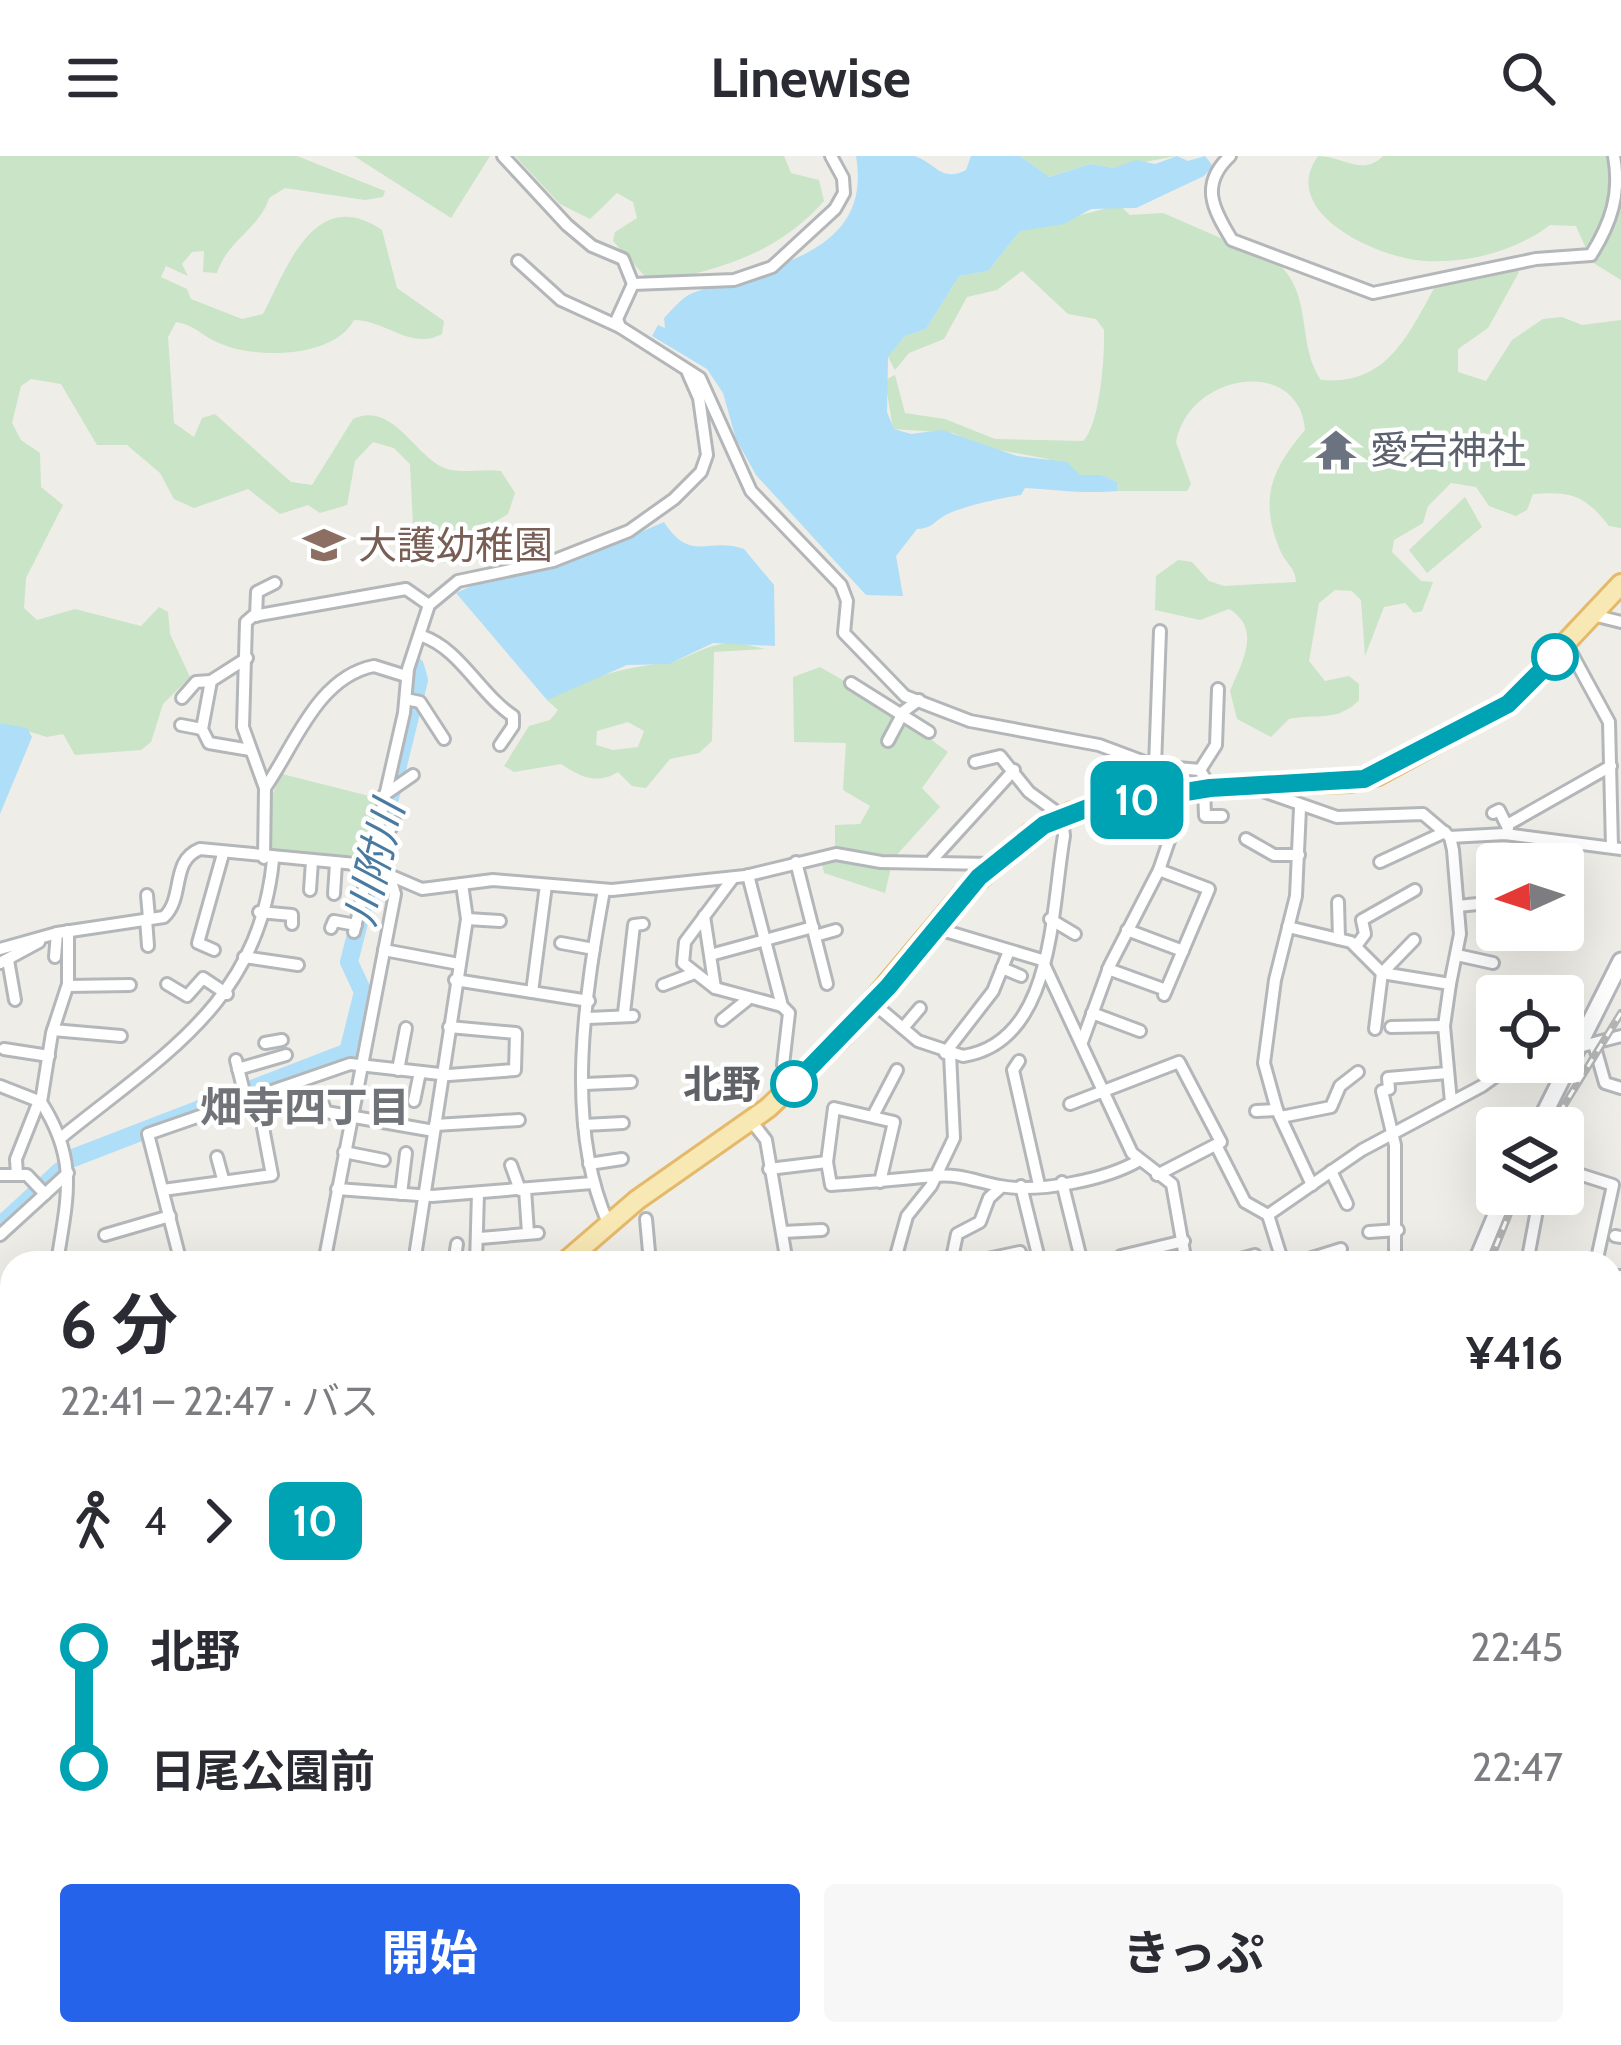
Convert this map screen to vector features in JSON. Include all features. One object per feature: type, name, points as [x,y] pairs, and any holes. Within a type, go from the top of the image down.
[{"type":"main road","points":[[577,1251],[634,1202],[752,1122],[873,1003],[992,863],[1062,816],[1167,795],[1205,782],[1350,782],[1378,775],[1508,704],[1621,584]]},
{"type":"main road","points":[[1584,1024],[1621,961]]},
{"type":"main road","points":[[1481,1251],[1496,1215]]},
{"type":"street","points":[[503,156],[567,225],[592,246],[622,259],[633,284],[616,319],[620,327]]},
{"type":"street","points":[[633,284],[734,280],[772,267],[835,209],[844,193],[844,178],[831,156]]},
{"type":"street","points":[[1230,156],[1213,173],[1209,188],[1232,240],[1373,293],[1536,260],[1591,255],[1616,205],[1619,179],[1614,156]]},
{"type":"street","points":[[518,261],[561,300],[620,327],[700,378],[713,399],[730,452],[764,508],[842,585],[847,602],[841,624],[850,642],[894,688],[993,729],[1099,746],[1205,782]]},
{"type":"street","points":[[423,599],[458,581],[553,561],[629,531],[674,499],[701,472],[707,455],[699,398],[687,370]]},
{"type":"street","points":[[256,616],[257,592],[275,583]]},
{"type":"street","points":[[63,1136],[155,1067],[226,994],[244,957],[260,912],[268,859],[266,788],[242,727],[247,622],[256,616],[406,589],[423,599]]},
{"type":"street","points":[[326,1251],[395,894],[376,869],[412,700],[409,668],[422,636],[423,599]]},
{"type":"street","points":[[1593,615],[1621,622]]},
{"type":"street","points":[[1155,766],[1160,631]]},
{"type":"street","points":[[422,636],[440,641],[483,693],[512,716],[513,726],[500,745]]},
{"type":"street","points":[[1380,862],[1448,834],[1508,830],[1616,848],[1609,722],[1567,645]]},
{"type":"street","points":[[182,698],[196,682],[211,681],[247,658]]},
{"type":"street","points":[[266,788],[296,732],[339,685],[374,666],[409,668]]},
{"type":"street","points":[[211,681],[202,729],[209,743],[250,750]]},
{"type":"street","points":[[851,683],[929,732]]},
{"type":"street","points":[[1218,689],[1216,745],[1205,782],[1205,817],[1222,816]]},
{"type":"street","points":[[412,700],[444,739]]},
{"type":"street","points":[[888,741],[903,713],[919,700]]},
{"type":"street","points":[[181,725],[202,729]]},
{"type":"street","points":[[873,1003],[903,1028],[948,1053],[987,1049],[1023,1023],[1035,1000],[1062,816],[1029,791],[1000,756],[975,762]]},
{"type":"street","points":[[1508,830],[1611,766]]},
{"type":"street","points":[[932,860],[1014,770]]},
{"type":"street","points":[[390,791],[413,776]]},
{"type":"street","points":[[1248,784],[1300,808],[1336,817],[1423,814],[1448,834],[1458,906],[1457,955],[1444,1026],[1450,1102]]},
{"type":"street","points":[[1082,1042],[1108,969],[1159,870],[1171,835],[1167,795]]},
{"type":"street","points":[[1300,808],[1299,855],[1264,1072],[1312,1185]]},
{"type":"street","points":[[1493,813],[1498,810],[1508,830]]},
{"type":"street","points":[[331,928],[334,920],[355,929],[386,834],[395,823]]},
{"type":"street","points":[[1246,839],[1274,855],[1299,855]]},
{"type":"street","points":[[15,1000],[3,957],[57,933],[147,918],[172,908],[186,856],[200,849],[376,869],[422,889],[462,884],[604,890],[733,878],[836,854],[881,862],[992,863]]},
{"type":"street","points":[[214,950],[198,943],[223,854]]},
{"type":"street","points":[[310,890],[312,861]]},
{"type":"street","points":[[796,862],[827,984]]},
{"type":"street","points":[[334,894],[336,863]]},
{"type":"street","points":[[1108,969],[1165,993],[1209,889],[1159,870]]},
{"type":"street","points":[[748,875],[789,1019],[783,1065],[794,1084]]},
{"type":"street","points":[[733,878],[682,950],[692,974],[716,988],[782,1006]]},
{"type":"street","points":[[416,1251],[467,919],[462,884]]},
{"type":"street","points":[[532,992],[546,885]]},
{"type":"street","points":[[604,890],[589,1000],[584,1125],[592,1183],[608,1223]]},
{"type":"street","points":[[1356,946],[1363,940],[1362,920],[1415,890]]},
{"type":"street","points":[[147,895],[148,946]]},
{"type":"street","points":[[1206,896],[1219,902]]},
{"type":"street","points":[[1338,902],[1339,940]]},
{"type":"street","points":[[1458,906],[1476,904]]},
{"type":"street","points":[[260,912],[292,915],[292,924]]},
{"type":"street","points":[[704,916],[714,954],[716,988]]},
{"type":"street","points":[[467,919],[500,921]]},
{"type":"street","points":[[1049,919],[1075,934]]},
{"type":"street","points":[[588,1018],[629,1015],[634,925],[643,925]]},
{"type":"street","points":[[1288,927],[1356,946],[1382,974],[1450,984]]},
{"type":"street","points":[[934,928],[1042,960],[1138,1161],[1172,1184],[1185,1251]]},
{"type":"street","points":[[714,954],[836,930]]},
{"type":"street","points":[[1127,930],[1183,951]]},
{"type":"street","points":[[55,957],[57,933]]},
{"type":"street","points":[[17,1175],[16,1159],[40,1102],[53,1030],[68,986],[57,933]]},
{"type":"street","points":[[1375,1029],[1382,974],[1414,940]]},
{"type":"street","points":[[561,944],[594,949]]},
{"type":"street","points":[[384,950],[459,964]]},
{"type":"street","points":[[897,1251],[907,1216],[936,1175],[956,1131],[948,1053],[993,991],[1009,951]]},
{"type":"street","points":[[1457,955],[1493,963]]},
{"type":"street","points":[[244,957],[292,960]]},
{"type":"street","points":[[1002,968],[1021,976]]},
{"type":"street","points":[[663,986],[692,974]]},
{"type":"street","points":[[168,984],[188,996],[202,978],[226,994]]},
{"type":"street","points":[[455,980],[589,1000]]},
{"type":"street","points":[[68,986],[130,985]]},
{"type":"street","points":[[722,1020],[747,1000]]},
{"type":"street","points":[[903,1028],[920,1008]]},
{"type":"street","points":[[1092,1013],[1140,1031]]},
{"type":"street","points":[[1391,1028],[1444,1026]]},
{"type":"street","points":[[178,1251],[148,1134],[248,1095],[350,1064],[442,1075],[515,1070],[516,1033],[448,1027]]},
{"type":"street","points":[[398,1070],[406,1028]]},
{"type":"street","points":[[53,1030],[121,1037]]},
{"type":"street","points":[[1584,1046],[1621,1036]]},
{"type":"street","points":[[163,1190],[274,1172],[237,1064],[283,1055],[274,1042]]},
{"type":"street","points":[[1594,1044],[1605,1083],[1621,1088]]},
{"type":"street","points":[[4,1049],[49,1057]]},
{"type":"street","points":[[1019,1060],[1013,1070],[1039,1185]]},
{"type":"street","points":[[1070,1104],[1179,1062],[1221,1142],[1157,1175]]},
{"type":"street","points":[[874,1114],[897,1070]]},
{"type":"street","points":[[415,1101],[420,1072]]},
{"type":"street","points":[[1256,1111],[1331,1107],[1340,1086],[1358,1072]]},
{"type":"street","points":[[1396,1251],[1392,1132],[1382,1091],[1389,1089],[1388,1078],[1447,1073]]},
{"type":"street","points":[[585,1084],[631,1082]]},
{"type":"street","points":[[1268,1215],[1392,1132],[1481,1083]]},
{"type":"street","points":[[0,1086],[40,1102],[63,1136],[68,1173],[58,1251]]},
{"type":"street","points":[[320,1125],[321,1103],[352,1117],[434,1128],[519,1121]]},
{"type":"street","points":[[880,1182],[894,1122],[834,1108],[827,1162],[831,1185],[880,1182],[936,1175],[1001,1187],[1039,1185],[1138,1161]]},
{"type":"street","points":[[752,1122],[766,1140],[785,1251]]},
{"type":"street","points":[[584,1125],[623,1123]]},
{"type":"street","points":[[1027,1131],[1046,1129]]},
{"type":"street","points":[[1217,1147],[1245,1202],[1268,1215],[1278,1251]]},
{"type":"street","points":[[344,1152],[383,1160]]},
{"type":"street","points":[[401,1194],[406,1153]]},
{"type":"street","points":[[217,1157],[223,1179]]},
{"type":"street","points":[[589,1164],[622,1160]]},
{"type":"street","points":[[769,1169],[827,1162]]},
{"type":"street","points":[[480,1238],[533,1233],[523,1190],[511,1165]]},
{"type":"street","points":[[1331,1171],[1348,1204]]},
{"type":"street","points":[[1584,1172],[1613,1185],[1599,1251]]},
{"type":"street","points":[[0,1235],[42,1190],[68,1173]]},
{"type":"street","points":[[0,1175],[27,1175],[42,1190]]},
{"type":"street","points":[[1062,1182],[1079,1251]]},
{"type":"street","points":[[337,1189],[424,1196],[592,1183]]},
{"type":"street","points":[[1022,1186],[1037,1251]]},
{"type":"street","points":[[953,1251],[957,1234],[980,1222],[989,1198],[1001,1187]]},
{"type":"street","points":[[478,1192],[478,1251]]},
{"type":"street","points":[[634,1202],[650,1224],[650,1251]]},
{"type":"street","points":[[1529,1251],[1536,1215]]},
{"type":"street","points":[[105,1235],[170,1216]]},
{"type":"street","points":[[783,1232],[822,1230]]},
{"type":"street","points":[[1369,1232],[1398,1230]]},
{"type":"street","points":[[1142,1251],[1184,1241]]},
{"type":"street","points":[[456,1251],[457,1244]]},
{"type":"green space","points":[[0,156],[297,156],[385,191],[383,197],[365,200],[285,188],[269,198],[217,273],[203,272],[204,251],[192,252],[182,264],[188,276],[166,266],[161,277],[187,289],[191,299],[242,319],[263,314],[306,238],[321,224],[339,217],[359,219],[382,230],[397,288],[444,321],[442,334],[420,339],[354,320],[329,342],[272,353],[234,348],[176,322],[168,337],[174,423],[194,437],[202,418],[215,414],[291,482],[312,485],[353,419],[379,417],[442,467],[501,471],[515,493],[508,514],[490,525],[472,560],[415,565],[410,464],[394,448],[373,442],[355,461],[347,505],[320,513],[308,505],[280,514],[248,489],[194,508],[174,499],[160,473],[127,445],[97,445],[61,384],[31,379],[21,386],[12,423],[21,440],[40,453],[41,487],[63,505],[26,578],[24,608],[37,620],[75,609],[141,626],[159,607],[168,612],[170,634],[190,677],[163,704],[151,742],[141,750],[75,755],[63,734],[47,737],[0,723]]},
{"type":"green space","points":[[354,156],[490,156],[451,218]]},
{"type":"green space","points":[[515,156],[784,156],[791,173],[819,180],[824,201],[767,247],[700,272],[651,283],[613,241],[615,232],[637,218],[633,202],[617,193],[590,219],[560,204]]},
{"type":"green space","points":[[1020,156],[1176,156],[1114,168],[1090,164],[1048,177]]},
{"type":"green space","points":[[1318,156],[1368,165],[1383,156],[1621,156],[1621,280],[1592,262],[1576,226],[1550,225],[1492,254],[1459,260],[1426,261],[1384,252],[1339,229],[1322,214],[1311,196],[1309,177]]},
{"type":"green space","points":[[1119,205],[1130,215],[1163,213],[1276,262],[1296,288],[1313,366],[1321,380],[1344,380],[1379,366],[1405,339],[1436,285],[1514,264],[1519,272],[1488,328],[1458,349],[1458,372],[1486,381],[1512,340],[1543,319],[1562,317],[1582,325],[1621,320],[1621,528],[1609,526],[1584,501],[1567,495],[1533,494],[1527,510],[1516,516],[1489,506],[1476,487],[1451,483],[1428,506],[1423,523],[1394,540],[1392,552],[1421,581],[1433,582],[1422,611],[1414,613],[1405,603],[1384,607],[1365,656],[1361,600],[1352,591],[1335,590],[1319,603],[1309,661],[1325,681],[1349,676],[1359,684],[1359,700],[1334,715],[1289,719],[1271,737],[1237,719],[1230,691],[1246,647],[1245,626],[1229,609],[1200,620],[1155,610],[1156,576],[1178,560],[1192,562],[1209,581],[1224,586],[1296,582],[1270,515],[1277,472],[1305,430],[1299,406],[1285,391],[1244,382],[1201,400],[1185,418],[1176,442],[1191,484],[1187,491],[1118,491],[1117,482],[1102,475],[1080,475],[1048,459],[983,447],[953,433],[893,429],[885,380],[895,375],[905,413],[945,419],[995,439],[1083,441],[1097,405],[1104,330],[1096,319],[1068,314],[1022,271],[997,290],[967,297],[944,339],[909,353],[895,370],[888,357],[905,336],[926,329],[959,276],[988,271],[1020,231]]},
{"type":"green space","points":[[1465,497],[1482,527],[1427,573],[1409,550]]},
{"type":"green space","points":[[724,643],[765,649],[714,652],[712,741],[699,753],[670,759],[646,788],[632,786],[618,772],[596,779],[561,764],[514,772],[504,766],[529,726],[550,720],[558,710],[547,700],[561,692],[604,675],[672,662]],"holes":[[[628,722],[644,731],[638,747],[613,750],[596,745],[597,731]]]},
{"type":"green space","points":[[820,667],[933,732],[929,738],[948,752],[922,788],[940,807],[893,859],[885,893],[824,873],[821,858],[835,856],[835,825],[860,824],[870,806],[843,790],[846,743],[794,742],[793,677]]},
{"type":"green space","points":[[282,774],[377,798],[361,856],[269,852],[272,795]]},
{"type":"water","points":[[856,156],[914,156],[950,174],[966,170],[971,156],[1020,156],[1049,177],[1090,164],[1114,168],[1136,160],[1155,164],[1177,156],[1188,161],[1205,156],[1213,166],[1204,176],[1136,208],[1091,209],[1064,224],[1020,231],[988,271],[959,276],[926,329],[905,336],[888,357],[887,412],[894,429],[911,434],[942,430],[1017,456],[1067,462],[1080,475],[1102,475],[1117,482],[1118,491],[1025,488],[1021,495],[960,509],[917,529],[896,556],[903,596],[866,595],[756,475],[736,439],[723,393],[707,369],[652,336],[658,325],[665,328],[664,318],[689,295],[778,265],[830,238],[847,217],[857,190]]},
{"type":"water","points":[[664,522],[692,546],[744,549],[774,585],[775,646],[713,643],[669,664],[627,665],[547,700],[456,593],[488,578],[562,566]]},
{"type":"water","points":[[0,723],[27,728],[32,737],[0,814]]},
{"type":"waterway","name":"川附川","points":[[388,806],[419,680],[415,666]]},
{"type":"waterway","name":"川附川","points":[[73,1158],[348,1052],[363,992],[349,962],[376,856]]},
{"type":"waterway","name":"川附川","points":[[0,1226],[60,1171]]},
{"type":"railway","points":[[1563,1107],[1621,1013]]},
{"type":"railway","points":[[1494,1251],[1508,1215]]},
{"type":"bus line","name":"10","points":[[794,1084],[888,987],[992,863],[1044,825],[1088,808],[1210,788],[1350,782],[1378,775],[1508,704],[1555,657]]},
{"type":"place","name":"愛宕神社","points":[[1336,450]]},
{"type":"place","name":"大護幼稚園","points":[[324,545]]},
{"type":"place","name":"北野","points":[[794,1084]]},
{"type":"district","name":"畑寺四丁目","points":[[305,1107]]}]
